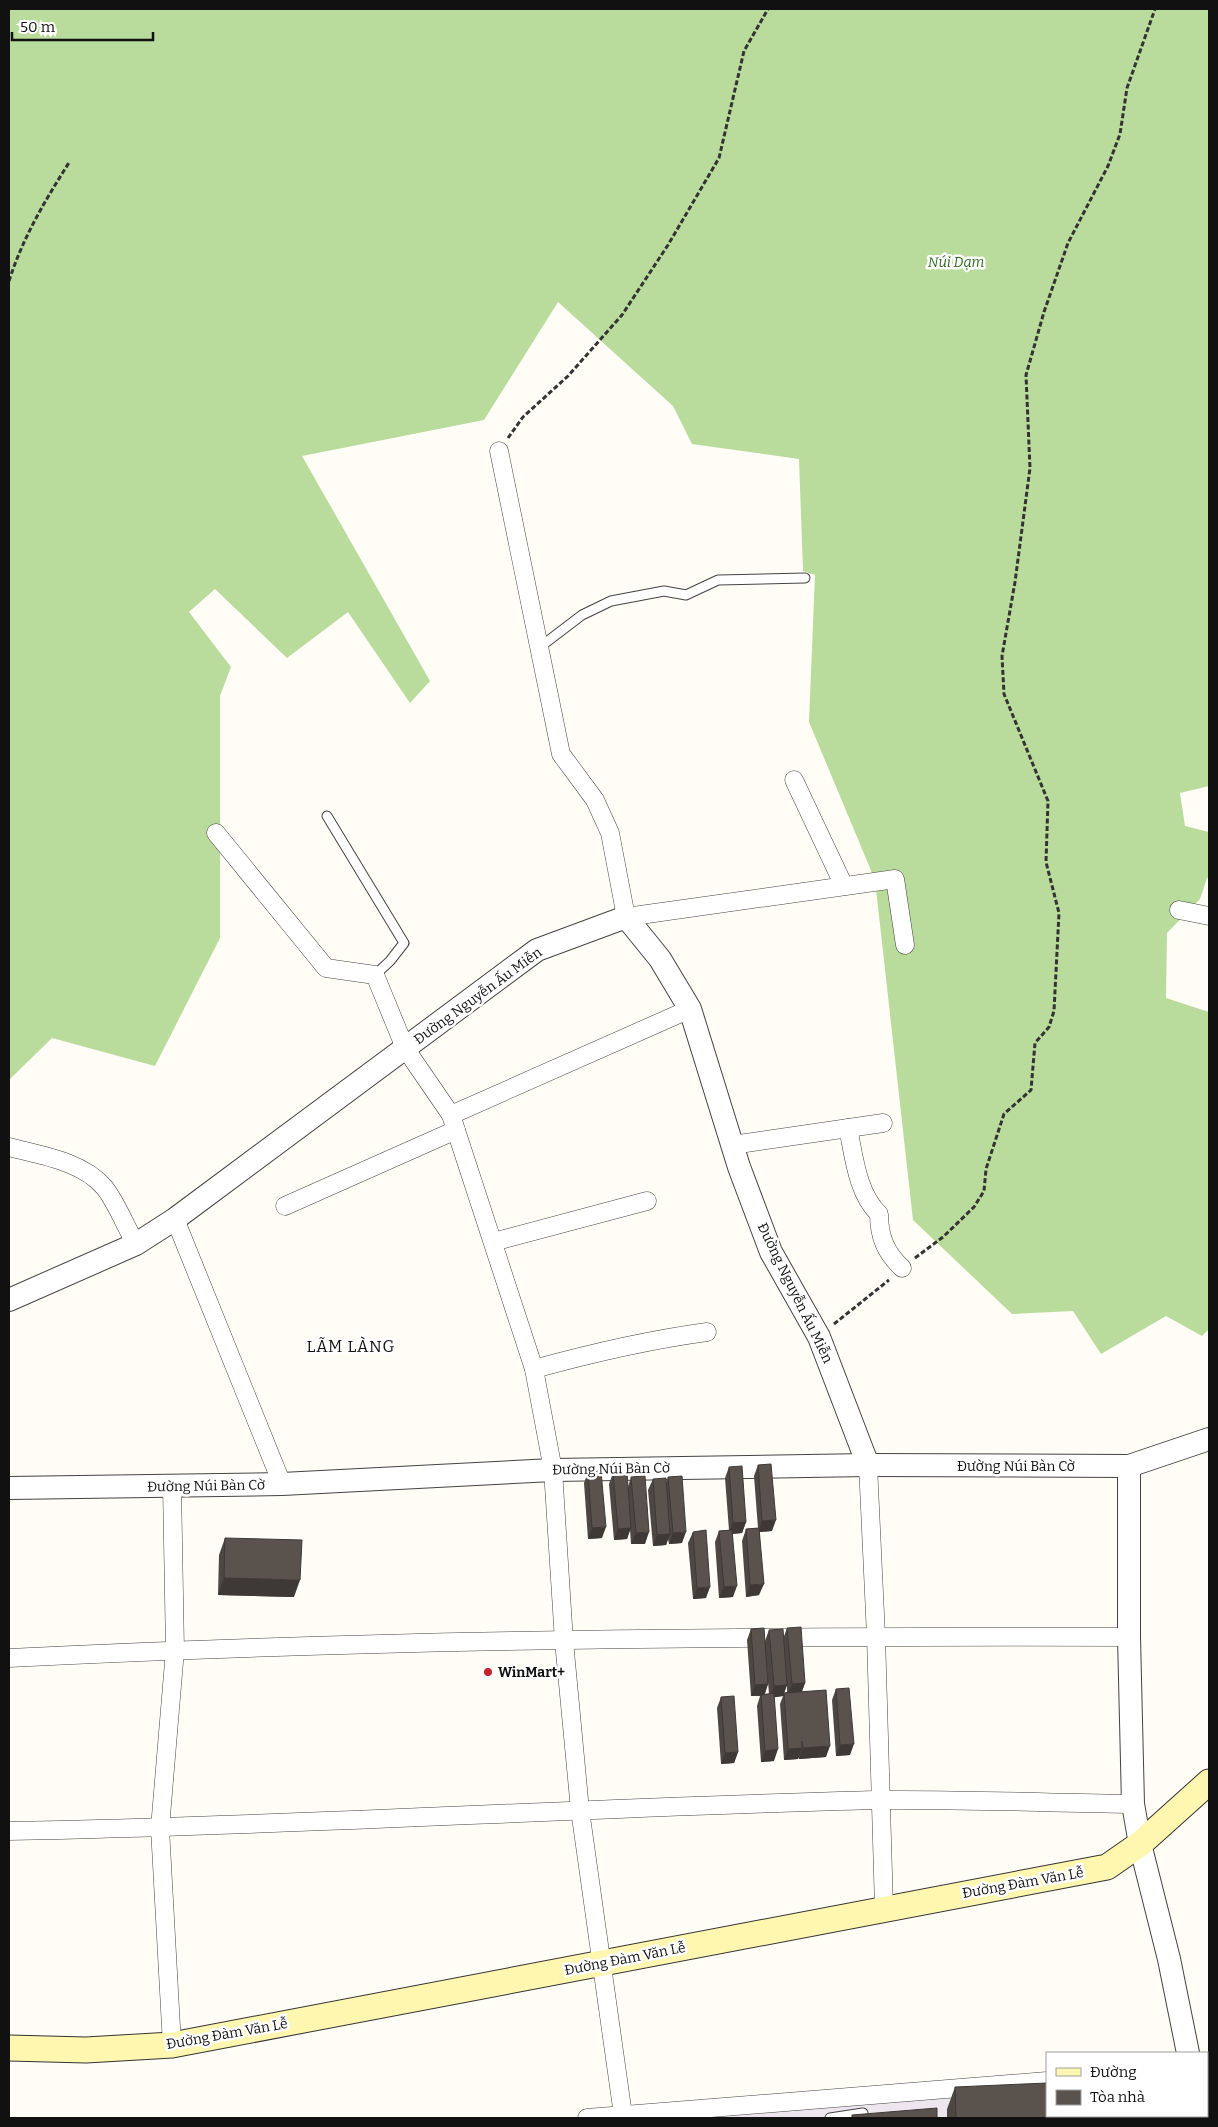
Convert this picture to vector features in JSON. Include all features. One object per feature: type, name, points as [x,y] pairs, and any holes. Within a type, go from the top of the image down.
[{"type":"main road","name":"Đường Đàm Văn Lễ","points":[[9,2048],[86,2050],[172,2045],[884,1908],[1107,1868],[1140,1844],[1209,1782]]},
{"type":"street","points":[[499,451],[561,754],[595,800],[610,833],[626,917],[895,879],[905,945]]},
{"type":"street","points":[[794,780],[844,886]]},
{"type":"street","points":[[216,832],[326,968],[375,975],[405,1048],[454,1122],[534,1369],[553,1470],[564,1641],[580,1810],[600,1964],[623,2115]]},
{"type":"street","points":[[1179,910],[1209,916]]},
{"type":"street","name":"Đường Nguyễn Ấu Miễn","points":[[9,1300],[136,1244],[174,1219],[537,950],[626,917],[660,960],[690,1009],[732,1145],[771,1252],[819,1337],[868,1465]]},
{"type":"street","points":[[285,1206],[454,1122],[690,1009]]},
{"type":"street","points":[[732,1145],[883,1123]]},
{"type":"street","points":[[848,1128],[858,1175],[871,1206],[879,1214],[879,1229],[889,1256],[902,1268]]},
{"type":"street","points":[[9,1147],[61,1161],[96,1180],[111,1197],[136,1244]]},
{"type":"street","points":[[493,1242],[647,1201]]},
{"type":"street","points":[[174,1219],[282,1484]]},
{"type":"street","points":[[534,1369],[656,1339],[707,1332]]},
{"type":"street","name":"Đường Núi Bàn Cờ","points":[[9,1488],[282,1484],[553,1470],[868,1465],[1129,1466],[1209,1439]]},
{"type":"street","points":[[868,1465],[882,1800],[884,1908]]},
{"type":"street","points":[[1129,1466],[1129,1637],[1133,1804],[1140,1844],[1169,1959],[1188,2052]]},
{"type":"street","points":[[172,1486],[175,1650],[160,1828],[172,2045]]},
{"type":"street","points":[[9,1658],[175,1650],[564,1641],[876,1636],[1129,1637]]},
{"type":"street","points":[[9,1831],[160,1828],[580,1810],[882,1800],[1133,1804]]},
{"type":"street","points":[[587,2118],[1046,2081]]},
{"type":"lane","points":[[540,647],[582,615],[611,601],[664,591],[686,595],[718,580],[805,578]]},
{"type":"lane","points":[[327,816],[404,943],[390,961],[375,975]]},
{"type":"lane","points":[[830,2118],[863,2112]]},
{"type":"path","points":[[499,451],[522,417],[568,376],[622,315],[668,245],[719,158],[744,51],[768,9]]},
{"type":"path","points":[[819,1337],[902,1268],[943,1237],[974,1207],[984,1190],[986,1169],[1004,1114],[1031,1090],[1035,1043],[1049,1027],[1054,1011],[1059,913],[1046,862],[1048,801],[1004,694],[1002,656],[1015,582],[1030,468],[1026,375],[1044,312],[1068,243],[1108,166],[1120,134],[1127,88],[1155,9]]},
{"type":"path","points":[[9,281],[16,258],[32,225],[70,160]]},
{"type":"shaded area","points":[[1209,2078],[1209,2118],[671,2118],[1046,2091],[1046,2117],[1208,2117]]},
{"type":"green space","name":"Núi Dạm","points":[[9,9],[1209,9],[1209,786],[1180,793],[1185,826],[1209,832],[1209,878],[1207,878],[1200,899],[1167,933],[1166,998],[1209,1012],[1209,1329],[1202,1336],[1166,1316],[1101,1354],[1073,1311],[1012,1314],[913,1220],[875,880],[809,722],[815,575],[803,571],[799,459],[692,444],[673,406],[558,302],[484,420],[302,456],[430,681],[410,703],[348,612],[287,658],[215,589],[189,612],[231,667],[220,696],[220,938],[155,1066],[52,1038],[9,1080]]},
{"type":"building","points":[[771,1464],[776,1520],[762,1521],[758,1465]]},
{"type":"building","points":[[742,1466],[746,1522],[733,1523],[729,1467]]},
{"type":"building","points":[[601,1471],[606,1527],[592,1528],[588,1472]]},
{"type":"building","points":[[627,1472],[631,1528],[618,1529],[613,1473]]},
{"type":"building","points":[[645,1476],[649,1532],[636,1533],[631,1477]]},
{"type":"building","points":[[682,1476],[686,1532],[673,1533],[668,1477]]},
{"type":"building","points":[[666,1478],[670,1534],[657,1535],[653,1479]]},
{"type":"building","points":[[759,1528],[764,1584],[750,1585],[746,1529]]},
{"type":"building","points":[[706,1530],[710,1587],[697,1588],[693,1532]]},
{"type":"building","points":[[732,1530],[737,1586],[724,1587],[719,1531]]},
{"type":"building","points":[[225,1538],[302,1540],[300,1580],[224,1578]]},
{"type":"building","points":[[801,1627],[805,1683],[792,1684],[787,1628]]},
{"type":"building","points":[[764,1628],[768,1684],[755,1685],[751,1629]]},
{"type":"building","points":[[783,1629],[787,1685],[774,1686],[769,1630]]},
{"type":"building","points":[[849,1688],[854,1744],[840,1745],[836,1689]]},
{"type":"building","points":[[826,1690],[830,1746],[803,1748],[802,1741],[802,1748],[788,1749],[784,1693]]},
{"type":"building","points":[[774,1693],[778,1749],[765,1751],[761,1695]]},
{"type":"building","points":[[734,1696],[738,1752],[725,1753],[721,1697]]},
{"type":"building","points":[[1046,2083],[1046,2117],[1102,2118],[956,2118],[955,2087]]},
{"type":"building","points":[[937,2108],[937,2118],[852,2118],[852,2115]]},
{"type":"place","name":"WinMart+","points":[[488,1672]]},
{"type":"district","name":"LÃM LÀNG","points":[[351,1346]]}]
